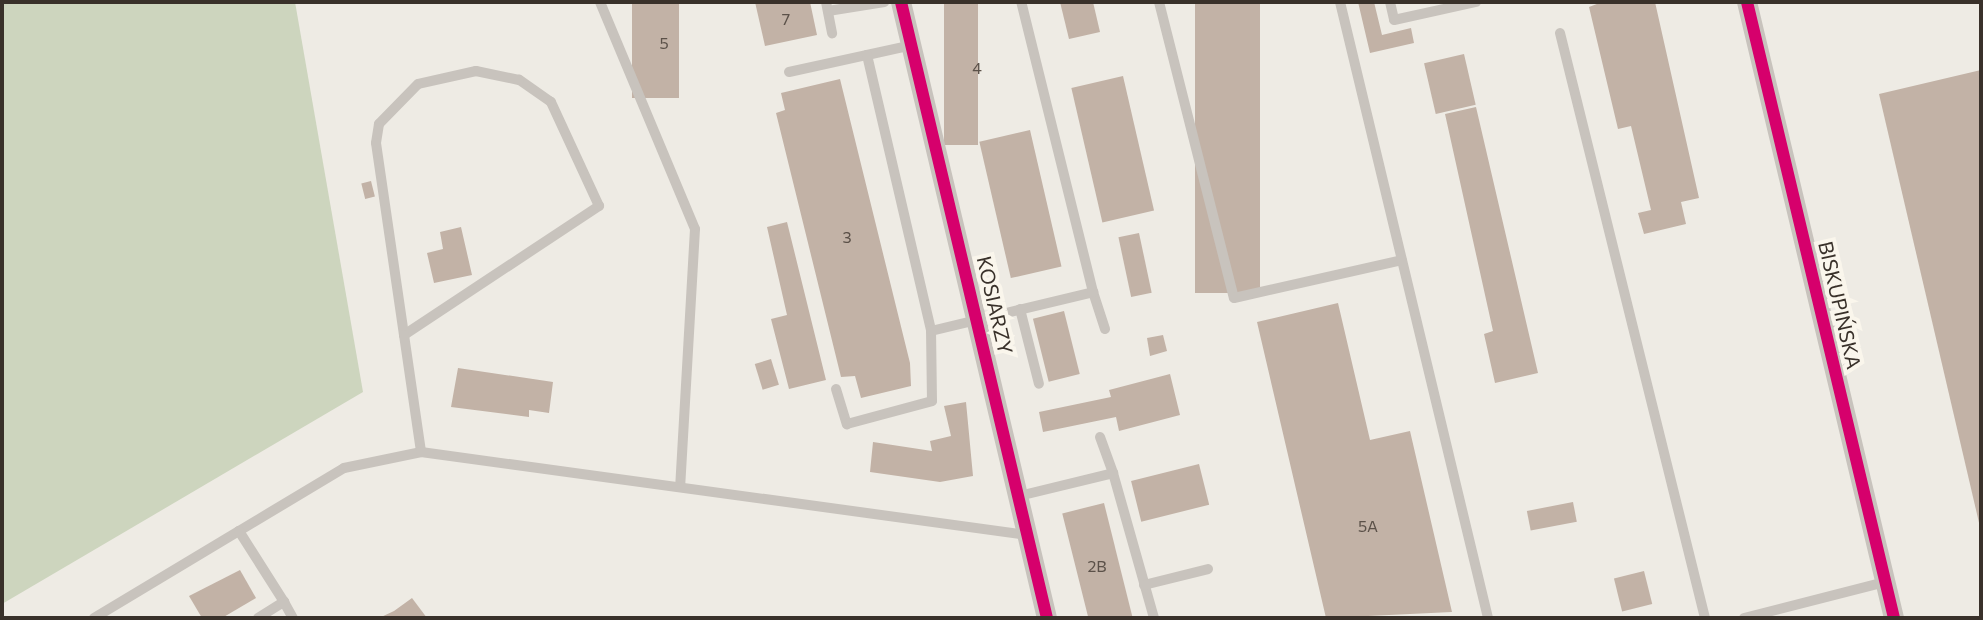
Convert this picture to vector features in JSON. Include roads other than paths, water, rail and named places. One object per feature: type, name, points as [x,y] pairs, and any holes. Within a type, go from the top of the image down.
[{"type":"street","name":"KOSIARZY","points":[[901,2],[914,45],[1047,618]]},
{"type":"street","name":"BISKUPIŃSKA","points":[[1747,2],[1894,618]]},
{"type":"lane","points":[[600,2],[695,229],[680,487]]},
{"type":"lane","points":[[832,33],[827,6],[884,2]]},
{"type":"lane","points":[[1021,2],[1093,292],[1105,329]]},
{"type":"lane","points":[[1159,2],[1234,298],[1402,260]]},
{"type":"lane","points":[[1340,2],[1488,618]]},
{"type":"lane","points":[[1390,2],[1394,20],[1476,2]]},
{"type":"lane","points":[[1560,33],[1705,618]]},
{"type":"lane","points":[[789,72],[914,45]]},
{"type":"lane","points":[[836,389],[847,424],[932,401],[931,331],[867,55]]},
{"type":"lane","points":[[404,335],[599,206],[551,102],[519,80],[476,71],[418,84],[379,124],[404,335],[421,452]]},
{"type":"lane","points":[[931,331],[1093,292]]},
{"type":"lane","points":[[1020,309],[1039,384]]},
{"type":"lane","points":[[1100,437],[1154,618]]},
{"type":"lane","points":[[94,618],[344,468],[421,452],[1028,535]]},
{"type":"lane","points":[[1019,496],[1113,473]]},
{"type":"lane","points":[[239,531],[293,618]]},
{"type":"lane","points":[[1144,585],[1208,569]]},
{"type":"lane","points":[[1744,618],[1885,582]]},
{"type":"lane","points":[[258,618],[284,602]]}]
